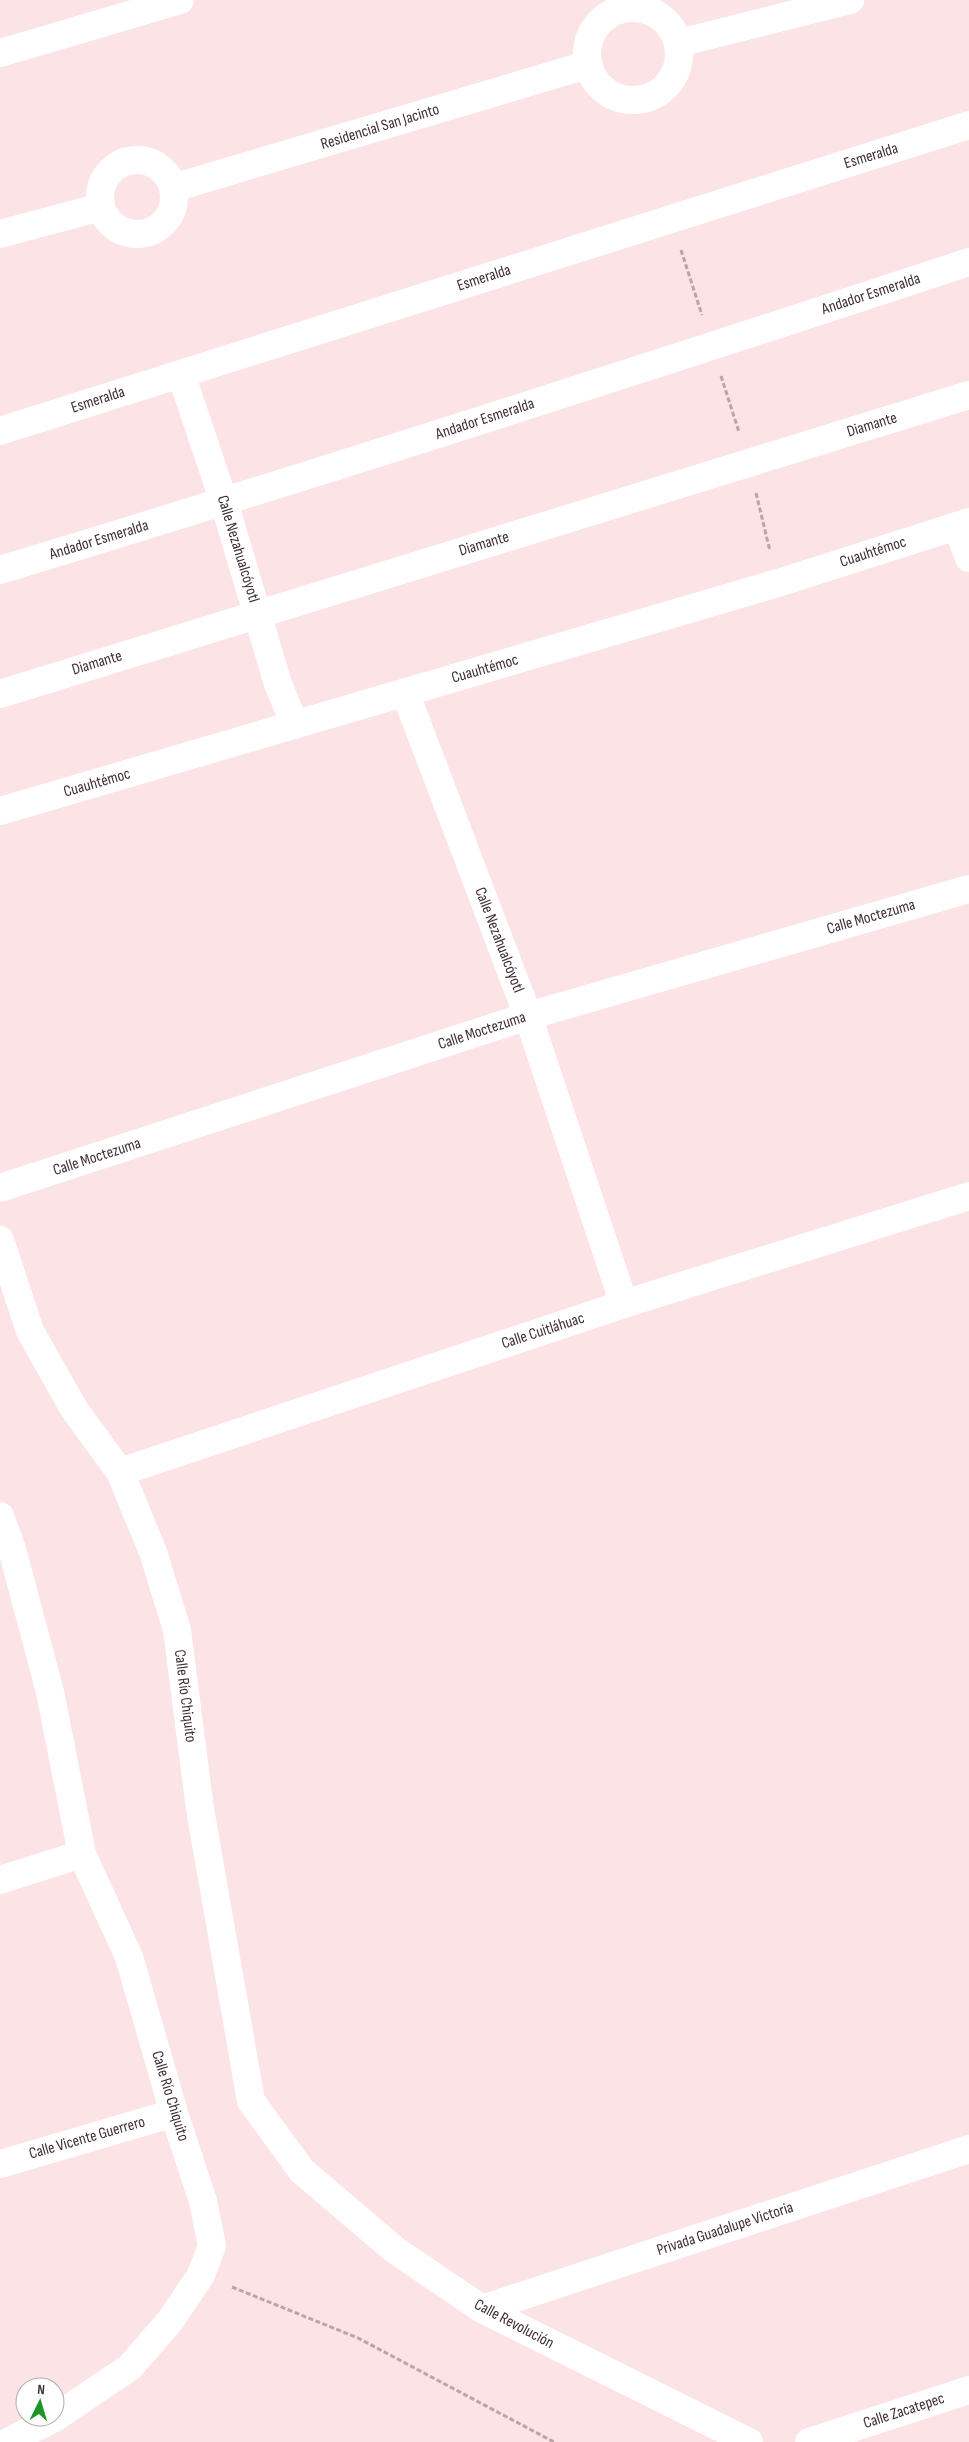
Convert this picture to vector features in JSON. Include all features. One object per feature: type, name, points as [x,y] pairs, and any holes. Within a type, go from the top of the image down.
[{"type":"street","points":[[0,53],[180,0]]},
{"type":"street","points":[[679,43],[850,0]]},
{"type":"street","points":[[628,8],[642,8],[665,20],[679,43],[678,69],[671,81],[662,91],[644,99],[624,100],[612,96],[600,88],[592,77],[587,65],[588,39],[595,27],[616,11],[628,8]]},
{"type":"street","name":"Residencial San Jacinto","points":[[173,188],[587,65]]},
{"type":"street","name":"Esmeralda","points":[[0,432],[969,125]]},
{"type":"street","points":[[139,160],[161,168],[169,177],[173,188],[172,211],[166,221],[147,234],[135,235],[113,227],[105,218],[101,207],[102,184],[116,166],[127,161],[139,160]]},
{"type":"street","points":[[0,234],[101,207]]},
{"type":"street","name":"Andador Esmeralda","points":[[0,570],[224,502],[969,262]]},
{"type":"street","name":"Calle Nezahualcóyotl","points":[[180,374],[224,502],[278,684],[295,724]]},
{"type":"street","name":"Diamante","points":[[0,694],[969,395]]},
{"type":"street","points":[[963,524],[969,558]]},
{"type":"street","name":"Cuauhtémoc","points":[[0,811],[778,583],[963,524]]},
{"type":"street","name":"Calle Nezahualcóyotl","points":[[405,692],[528,1016],[624,1304]]},
{"type":"street","name":"Calle Moctezuma","points":[[0,1188],[528,1016],[969,889]]},
{"type":"street","name":"Calle Cuitláhuac","points":[[120,1472],[624,1304],[969,1196]]},
{"type":"street","name":"Calle Río Chiquito","points":[[0,1240],[30,1331],[74,1409],[120,1472],[152,1552],[177,1630],[200,1809],[251,2101],[302,2171]]},
{"type":"street","name":"Calle Río Chiquito","points":[[0,1516],[6,1551],[50,1692],[82,1854],[128,1957],[174,2113],[203,2201],[212,2246],[201,2274],[170,2321],[130,2367],[56,2417],[8,2442]]},
{"type":"street","points":[[0,1880],[82,1854]]},
{"type":"street","name":"Calle Vicente Guerrero","points":[[0,2164],[174,2113]]},
{"type":"street","name":"Privada Guadalupe Victoria","points":[[482,2309],[969,2149]]},
{"type":"street","name":"Calle Revolución","points":[[302,2171],[394,2250],[482,2309],[749,2442]]},
{"type":"street","name":"Calle Zacatepec","points":[[810,2442],[969,2390]]},
{"type":"path","points":[[671,219],[749,463],[778,583]]},
{"type":"path","points":[[201,2274],[358,2338],[554,2442]]}]
